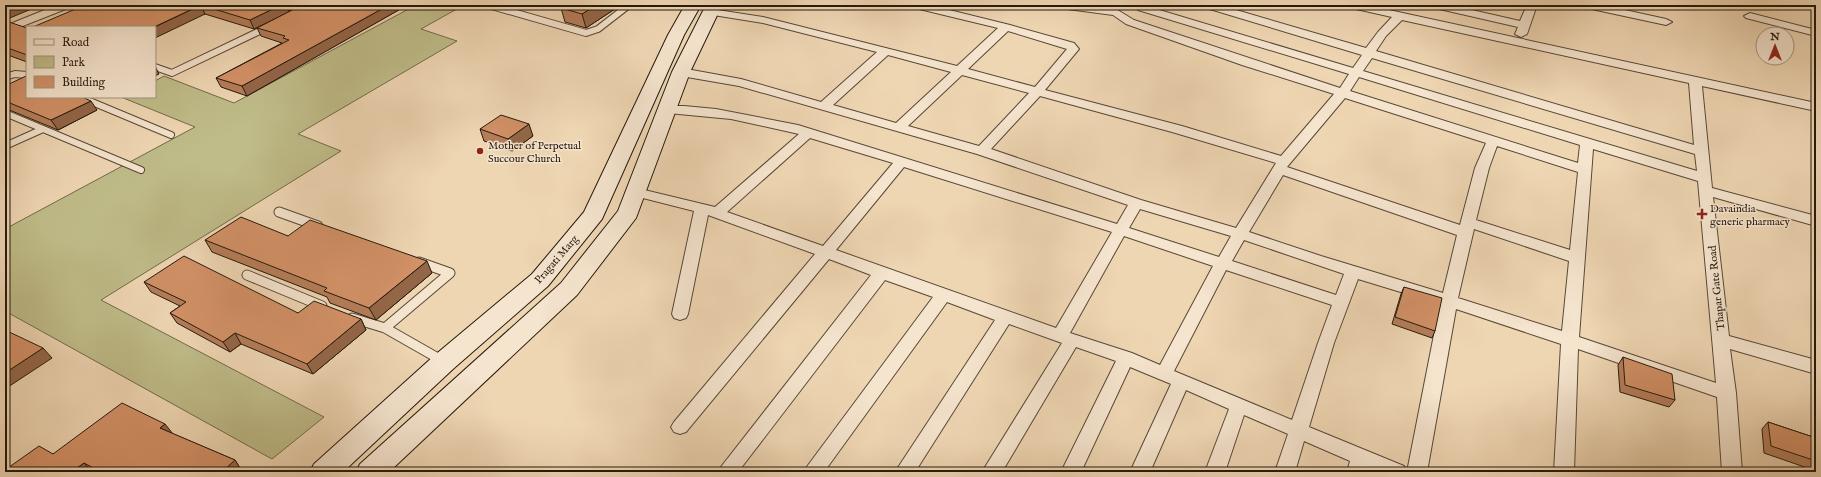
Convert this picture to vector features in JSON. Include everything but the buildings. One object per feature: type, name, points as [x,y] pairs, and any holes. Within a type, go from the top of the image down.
[{"type":"main road","points":[[370,472],[569,289],[628,213],[681,72],[696,37],[706,7]]},
{"type":"main road","name":"Pragati Marg","points":[[324,472],[444,362],[540,280],[594,214],[676,35],[706,7]]},
{"type":"street","points":[[5,30],[67,5]]},
{"type":"street","points":[[915,5],[1006,27],[1070,45],[1073,49],[1038,91],[982,152]]},
{"type":"street","points":[[1061,5],[1119,13],[1130,22],[1246,62],[1585,170]]},
{"type":"street","points":[[1207,5],[1701,152]]},
{"type":"street","points":[[1351,5],[1695,80],[1816,109]]},
{"type":"street","points":[[1435,5],[1524,25]]},
{"type":"street","points":[[1518,42],[1532,5]]},
{"type":"street","points":[[1587,5],[1666,22]]},
{"type":"street","points":[[1125,19],[1144,6],[1587,143],[1816,221]]},
{"type":"street","points":[[706,7],[886,51],[1038,91],[1282,165],[1466,227],[1577,258]]},
{"type":"street","points":[[1140,472],[1173,378],[1222,262],[1282,165],[1343,92],[1382,34],[1400,15]]},
{"type":"street","points":[[1750,16],[1816,33]]},
{"type":"street","points":[[898,128],[1006,27]]},
{"type":"street","points":[[823,107],[886,51]]},
{"type":"street","points":[[681,72],[741,83],[982,152],[1136,203],[1240,234],[1353,272],[1570,339],[1728,393]]},
{"type":"street","name":"Thapar Gate Road","points":[[1695,80],[1704,184],[1728,393],[1732,472]]},
{"type":"street","points":[[668,109],[690,109],[750,118],[808,133],[1121,230],[1342,302]]},
{"type":"street","points":[[680,314],[710,210],[808,133]]},
{"type":"street","points":[[1417,472],[1449,301],[1466,227],[1486,154],[1494,140]]},
{"type":"street","points":[[1564,472],[1570,339],[1587,143]]},
{"type":"street","points":[[680,427],[824,252],[901,162]]},
{"type":"street","points":[[636,192],[710,210],[1005,317],[1126,358],[1298,430],[1359,464],[1397,472]]},
{"type":"street","points":[[992,472],[1066,338],[1136,203]]},
{"type":"street","points":[[727,472],[882,272]]},
{"type":"street","points":[[1286,472],[1326,343],[1353,272]]},
{"type":"street","points":[[813,472],[944,294]]},
{"type":"street","points":[[905,472],[1005,317]]},
{"type":"street","points":[[1722,340],[1816,367]]},
{"type":"street","points":[[1071,472],[1126,358]]},
{"type":"street","points":[[1215,472],[1239,405]]},
{"type":"lane","points":[[283,5],[304,9],[294,14]]},
{"type":"lane","points":[[488,5],[586,33],[598,29],[629,5]]},
{"type":"lane","points":[[156,67],[172,73],[273,24]]},
{"type":"lane","points":[[5,77],[15,74],[26,75]]},
{"type":"lane","points":[[82,98],[171,135]]},
{"type":"lane","points":[[5,113],[141,170]]},
{"type":"lane","points":[[5,146],[43,129]]},
{"type":"lane","points":[[279,212],[324,228]]},
{"type":"lane","points":[[385,328],[450,273],[413,260]]},
{"type":"lane","points":[[247,275],[328,308]]},
{"type":"lane","points":[[342,314],[364,323],[385,328],[444,362]]},
{"type":"green space","points":[[416,5],[464,5],[421,29],[457,41],[298,134],[341,151],[101,300],[324,417],[272,459],[5,311],[5,229],[195,127],[123,98],[156,98],[156,80],[164,76],[234,103]]},
{"type":"place","name":"Mother of Perpetual Succour Church","points":[[480,151]]},
{"type":"place","name":"Davaindia generic pharmacy","points":[[1702,214]]}]
